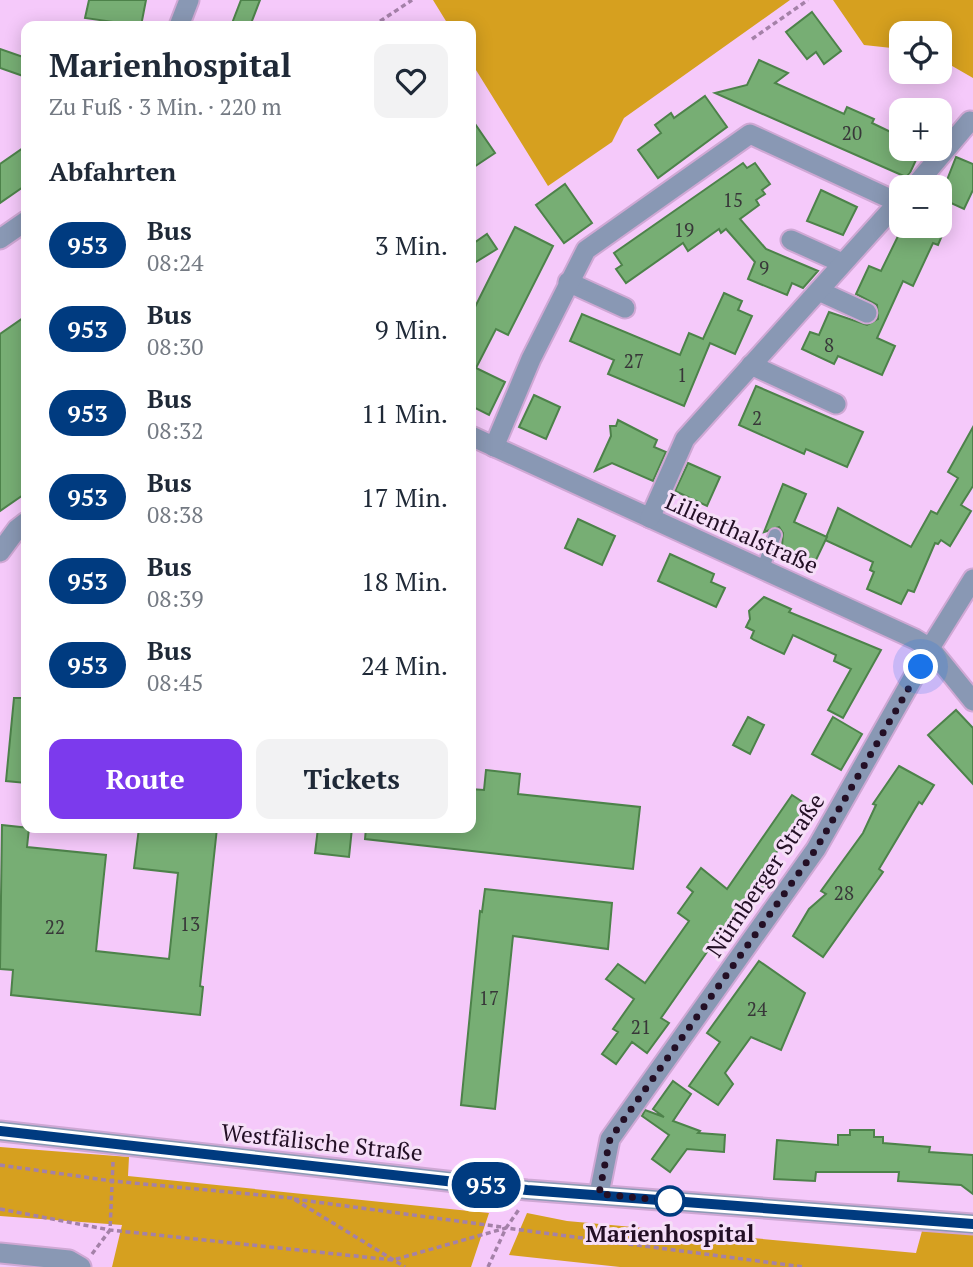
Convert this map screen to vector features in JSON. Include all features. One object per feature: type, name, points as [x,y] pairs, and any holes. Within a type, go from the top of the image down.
[{"type":"street","points":[[181,21],[189,0]]},
{"type":"street","points":[[924,175],[970,121]]},
{"type":"street","points":[[494,447],[568,282],[586,250],[750,134],[889,197]]},
{"type":"street","points":[[650,518],[685,439],[889,212]]},
{"type":"street","points":[[0,239],[21,224]]},
{"type":"street","points":[[791,240],[842,263]]},
{"type":"street","points":[[568,282],[625,308]]},
{"type":"street","points":[[819,291],[867,313]]},
{"type":"street","points":[[751,365],[836,404]]},
{"type":"street","name":"Lilienthalstraße","points":[[476,438],[763,568],[930,648],[973,701]]},
{"type":"street","points":[[0,552],[21,526]]},
{"type":"street","name":"Nürnberger Straße","points":[[599,1194],[610,1139],[816,849],[930,648],[973,579]]},
{"type":"street","name":"Westfälische Straße","points":[[0,1131],[527,1190],[973,1224]]},
{"type":"street","points":[[0,1253],[85,1262]]},
{"type":"lane","points":[[763,568],[775,535]]},
{"type":"path","points":[[380,21],[412,0]]},
{"type":"path","points":[[752,39],[808,0]]},
{"type":"path","points":[[85,1262],[110,1230],[114,1143]]},
{"type":"path","points":[[0,1165],[112,1181],[292,1198],[804,1267]]},
{"type":"path","points":[[488,1267],[506,1228],[520,1209],[527,1190]]},
{"type":"path","points":[[292,1198],[405,1267]]},
{"type":"path","points":[[0,1209],[110,1230],[393,1260],[506,1228]]},
{"type":"shaded area","points":[[433,0],[790,0],[624,118],[612,142],[548,186],[476,70],[476,21],[446,21]]},
{"type":"shaded area","points":[[833,0],[973,0],[973,78],[952,66],[952,21],[889,21],[889,48],[864,45]]},
{"type":"shaded area","points":[[0,1147],[129,1157],[128,1176],[489,1213],[471,1267],[112,1267],[122,1225],[0,1216]]},
{"type":"shaded area","points":[[527,1213],[567,1221],[916,1253],[922,1231],[973,1234],[973,1267],[620,1267],[509,1255]]},
{"type":"building","points":[[89,0],[146,0],[142,21],[85,18]]},
{"type":"building","points":[[241,0],[260,0],[252,21],[233,21]]},
{"type":"building","points":[[812,12],[841,51],[824,64],[816,52],[807,59],[786,32]]},
{"type":"building","points":[[0,49],[21,56],[21,75],[0,68]]},
{"type":"building","points":[[759,60],[788,73],[775,83],[844,114],[847,107],[874,119],[872,123],[889,131],[889,161],[916,161],[910,173],[901,175],[715,93],[747,85]]},
{"type":"building","points":[[705,96],[727,127],[658,178],[638,150],[661,133],[655,125],[671,113],[674,118]]},
{"type":"building","points":[[476,125],[495,153],[476,166]]},
{"type":"building","points":[[21,149],[21,188],[0,203],[0,164]]},
{"type":"building","points":[[956,157],[973,164],[973,190],[964,209],[952,204],[952,175],[949,175]]},
{"type":"building","points":[[743,163],[747,168],[755,163],[770,184],[762,190],[765,194],[756,200],[759,205],[740,219],[766,249],[818,271],[803,288],[792,283],[787,295],[748,279],[755,262],[726,229],[721,233],[719,229],[688,251],[683,243],[626,283],[616,269],[622,265],[614,253]]},
{"type":"building","points":[[565,184],[592,223],[564,243],[536,205]]},
{"type":"building","points":[[821,190],[857,207],[843,235],[807,221]]},
{"type":"building","points":[[515,227],[553,246],[508,335],[496,329],[476,368],[476,305]]},
{"type":"building","points":[[487,234],[497,249],[476,262],[476,242]]},
{"type":"building","points":[[897,238],[941,238],[938,245],[933,243],[913,286],[903,281],[877,338],[895,346],[882,375],[838,356],[834,364],[802,349],[810,332],[819,335],[829,312],[867,325],[878,319],[877,305],[856,294],[869,266],[881,271]]},
{"type":"building","points":[[724,293],[742,301],[738,310],[752,316],[735,354],[710,343],[684,406],[608,374],[614,360],[570,341],[582,314],[680,355],[689,333],[703,339]]},
{"type":"building","points":[[21,319],[21,496],[0,511],[0,334]]},
{"type":"building","points":[[476,368],[505,382],[489,415],[476,408]]},
{"type":"building","points":[[756,386],[863,432],[847,467],[806,449],[804,454],[739,425]]},
{"type":"building","points":[[534,395],[560,407],[546,439],[519,427]]},
{"type":"building","points":[[618,420],[657,440],[654,447],[666,452],[653,481],[612,463],[595,471],[611,436],[610,426],[616,426]]},
{"type":"building","points":[[973,427],[973,486],[961,505],[971,511],[950,546],[941,540],[938,544],[935,543],[914,592],[908,590],[901,604],[867,589],[874,572],[870,570],[873,562],[825,540],[838,508],[911,547],[931,511],[937,514],[958,478],[948,472]]},
{"type":"building","points":[[688,463],[720,477],[707,506],[675,491]]},
{"type":"building","points":[[783,484],[806,494],[794,522],[827,537],[815,562],[806,558],[796,561],[792,551],[782,547],[783,533],[779,527],[764,532]]},
{"type":"building","points":[[578,519],[615,536],[602,565],[565,548]]},
{"type":"building","points":[[670,554],[714,574],[711,582],[725,588],[716,607],[658,581]]},
{"type":"building","points":[[764,597],[791,609],[789,612],[881,650],[843,718],[828,710],[851,669],[834,661],[836,655],[793,635],[784,654],[751,638],[754,631],[746,627],[750,619],[749,611]]},
{"type":"building","points":[[14,698],[21,698],[21,782],[6,781]]},
{"type":"building","points":[[956,710],[973,728],[973,784],[928,735]]},
{"type":"building","points":[[748,717],[764,725],[750,754],[733,745]]},
{"type":"building","points":[[833,717],[862,734],[841,770],[812,754]]},
{"type":"building","points":[[899,766],[934,785],[922,804],[919,802],[879,869],[883,872],[823,957],[793,936],[809,909],[826,894],[821,891],[863,833],[876,805],[873,804]]},
{"type":"building","points":[[486,770],[520,774],[518,794],[640,807],[633,869],[365,839],[366,833],[476,833],[476,789],[484,790]]},
{"type":"building","points":[[792,795],[818,812],[800,839],[790,832],[772,859],[781,866],[749,911],[741,906],[707,952],[661,1018],[669,1023],[647,1053],[632,1042],[616,1064],[602,1054],[618,1032],[613,1029],[634,999],[606,979],[618,964],[645,983],[689,921],[678,913],[693,892],[687,887],[701,868],[727,889]]},
{"type":"building","points":[[2,825],[21,827],[21,833],[28,833],[27,847],[106,855],[96,951],[169,959],[178,873],[134,868],[138,833],[216,833],[200,986],[203,987],[200,1015],[11,995],[13,970],[0,969]]},
{"type":"building","points":[[317,833],[351,833],[349,857],[315,853]]},
{"type":"building","points":[[485,889],[612,903],[608,949],[513,936],[495,1109],[461,1105],[480,911],[482,912]]},
{"type":"building","points":[[759,961],[805,993],[781,1050],[751,1037],[725,1073],[733,1084],[718,1105],[689,1086],[720,1042],[707,1033]]},
{"type":"building","points":[[673,1081],[691,1094],[673,1121],[700,1131],[698,1133],[725,1135],[724,1152],[687,1149],[670,1172],[652,1159],[669,1135],[642,1116],[645,1110],[664,1117],[653,1109]]},
{"type":"building","points":[[850,1130],[874,1130],[874,1137],[883,1137],[883,1143],[930,1147],[929,1152],[973,1155],[973,1194],[961,1185],[898,1181],[899,1172],[816,1172],[815,1181],[774,1179],[777,1140],[838,1145],[838,1135],[850,1135]]},
{"type":"bus line","name":"953","points":[[0,1131],[527,1190],[973,1224]]},
{"type":"place","name":"Marienhospital","points":[[670,1201]]},
{"type":"route","points":[[670,1201],[599,1194],[605,1152],[610,1139],[816,849],[921,667]]}]
